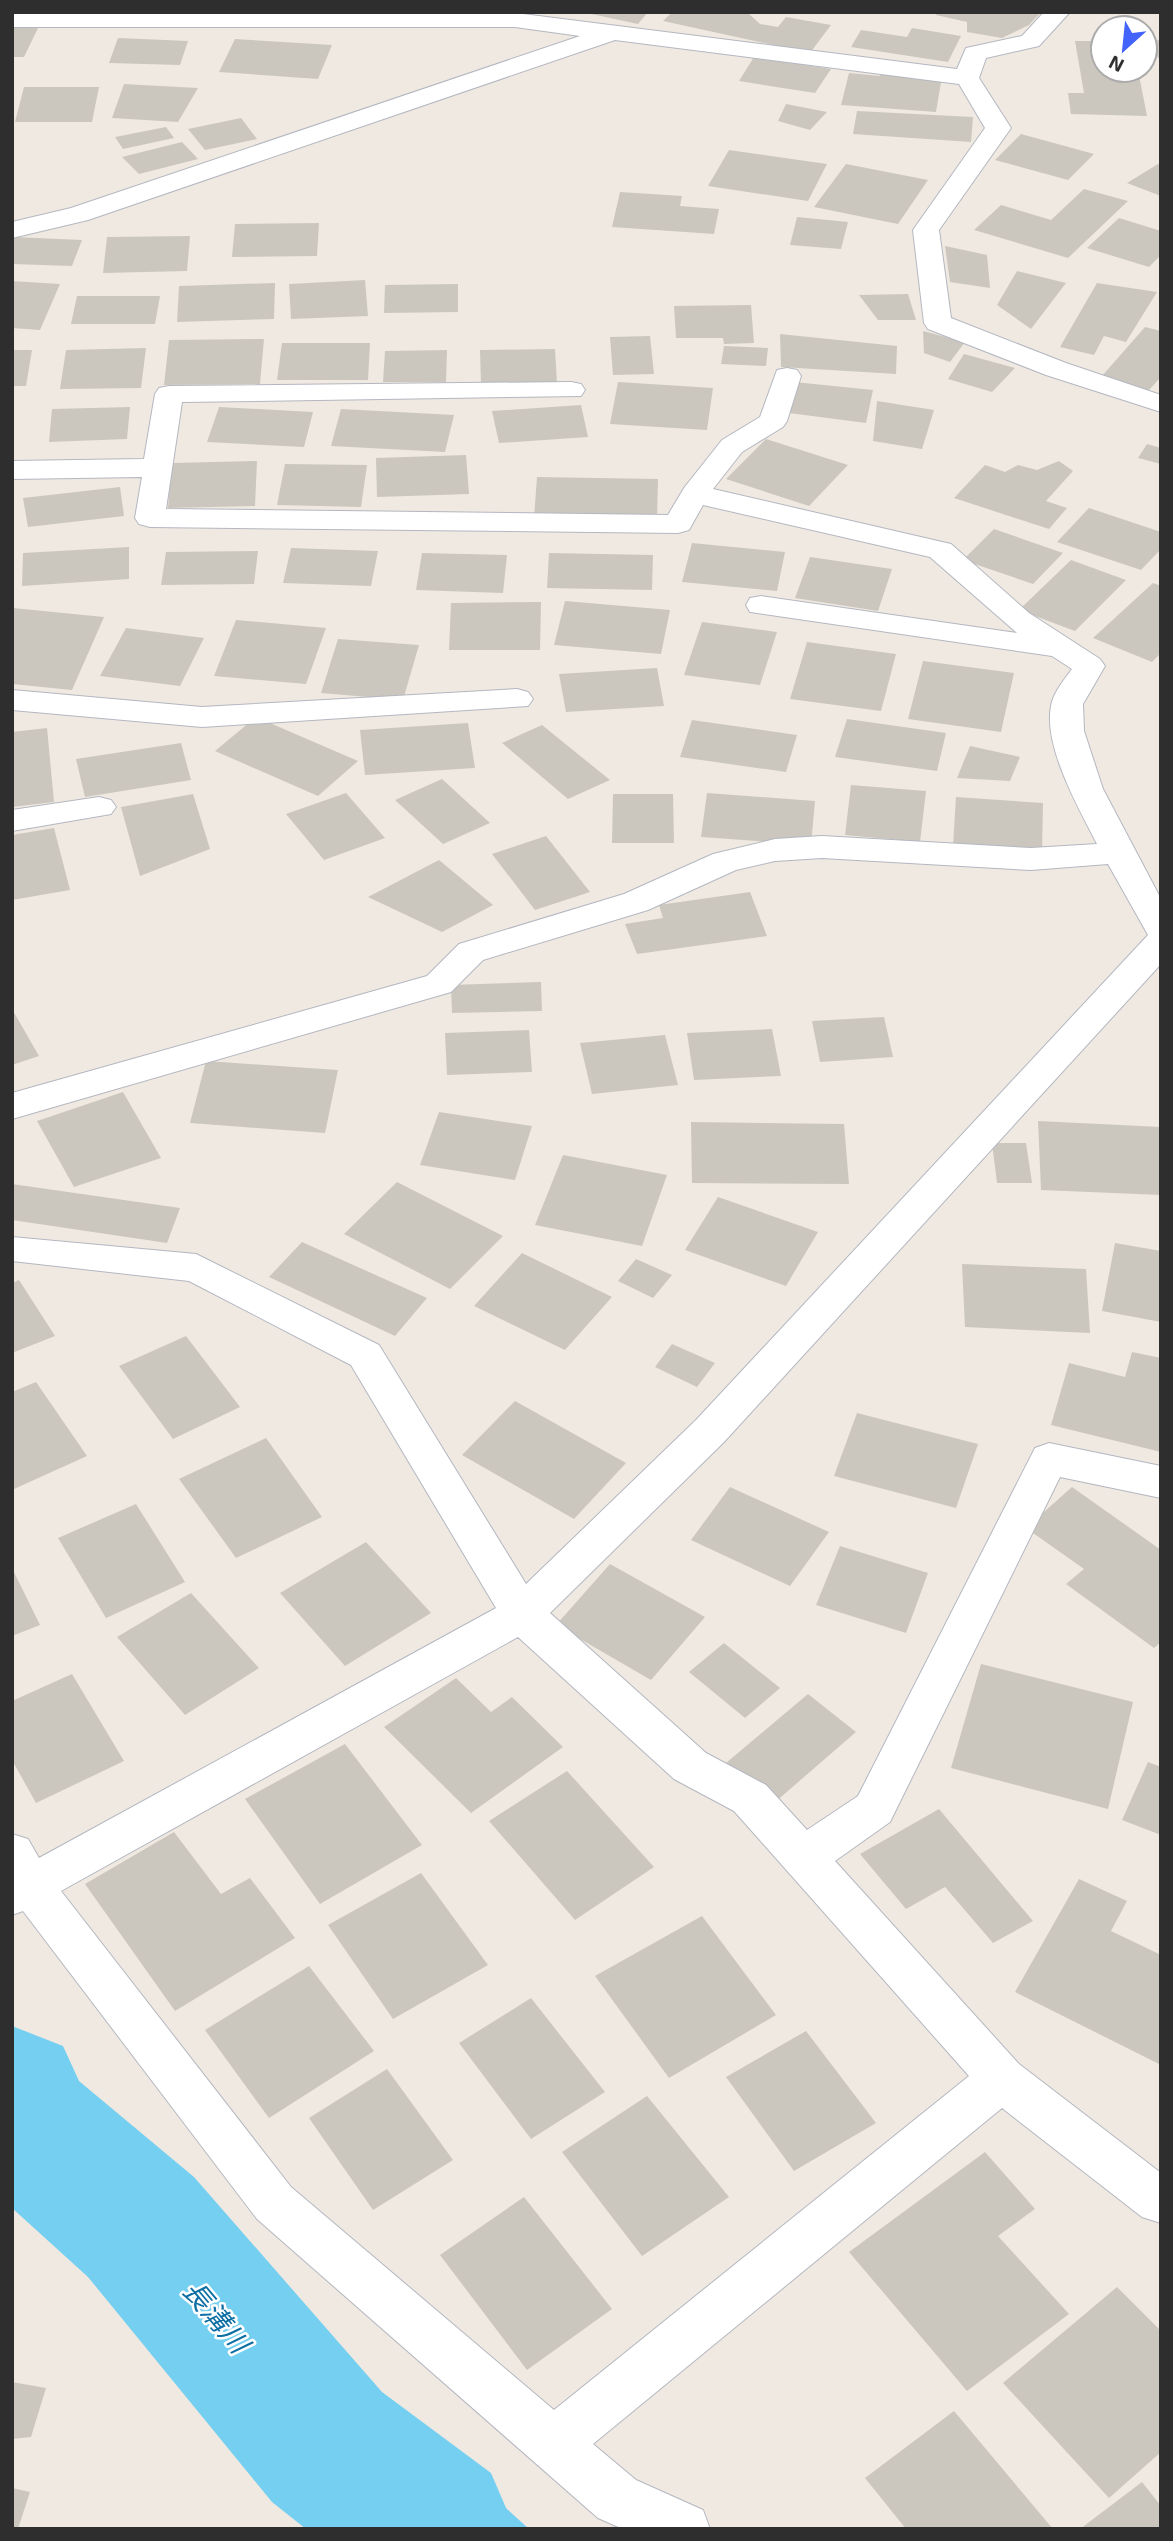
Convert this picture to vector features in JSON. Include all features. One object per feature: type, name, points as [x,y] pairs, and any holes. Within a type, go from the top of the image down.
[{"type":"street","points":[[1058,12],[1030,41],[975,53],[967,78],[998,128],[926,230],[938,323],[1056,369],[1161,404]]},
{"type":"street","points":[[12,20],[518,16],[615,32],[967,78]]},
{"type":"street","points":[[12,230],[79,214],[615,32]]},
{"type":"street","points":[[571,390],[169,394],[150,518],[678,524],[694,495],[733,446],[773,421],[787,376]]},
{"type":"street","points":[[12,470],[157,468]]},
{"type":"street","points":[[694,495],[940,550],[1018,620],[1089,666],[1066,708],[1073,755],[1118,853],[1161,929]]},
{"type":"street","points":[[761,605],[1061,648]]},
{"type":"street","points":[[12,700],[202,717],[517,699]]},
{"type":"street","points":[[12,821],[99,807]]},
{"type":"street","points":[[12,1106],[439,984],[471,952],[636,902],[725,862],[763,853],[822,847],[1031,859],[1118,853]]},
{"type":"street","points":[[684,2529],[617,2499],[274,2203],[18,1878],[522,1614],[710,1431],[1161,942]]},
{"type":"street","points":[[18,1249],[196,1268],[365,1355],[522,1614],[690,1766],[750,1798],[1002,2079],[1160,2200]]},
{"type":"street","points":[[804,1857],[874,1809],[1049,1459],[1161,1482]]},
{"type":"street","points":[[553,2444],[1002,2079]]},
{"type":"water","points":[[486,2490],[529,2529],[455,2529]]},
{"type":"building","points":[[582,12],[648,12],[638,24]]},
{"type":"building","points":[[672,12],[747,12],[760,24],[778,27],[786,17],[831,25],[810,53],[663,21]]},
{"type":"building","points":[[938,12],[1041,12],[1029,25],[1002,38],[967,32],[967,22],[936,15]]},
{"type":"building","points":[[40,24],[24,57],[12,57],[12,26]]},
{"type":"building","points":[[912,28],[961,36],[948,62],[851,47],[861,30],[907,37]]},
{"type":"building","points":[[118,38],[188,41],[180,65],[109,63]]},
{"type":"building","points":[[235,39],[332,45],[318,79],[219,72]]},
{"type":"building","points":[[1161,40],[1161,61],[1159,58]]},
{"type":"building","points":[[1075,41],[1089,41],[1089,84],[1141,84],[1147,116],[1071,114],[1068,93],[1084,93]]},
{"type":"building","points":[[754,57],[831,69],[815,93],[739,81]]},
{"type":"building","points":[[881,70],[942,76],[936,112],[841,105],[849,73],[880,76]]},
{"type":"building","points":[[124,84],[198,88],[178,122],[112,118]]},
{"type":"building","points":[[24,87],[99,87],[92,122],[15,122]]},
{"type":"building","points":[[786,104],[827,112],[810,130],[778,121]]},
{"type":"building","points":[[857,111],[973,117],[971,142],[853,134]]},
{"type":"building","points":[[241,118],[257,139],[205,150],[188,129]]},
{"type":"building","points":[[166,127],[174,138],[123,149],[115,137]]},
{"type":"building","points":[[1021,134],[1094,154],[1068,180],[995,160]]},
{"type":"building","points":[[182,142],[198,159],[139,174],[122,157]]},
{"type":"building","points":[[729,150],[827,164],[808,201],[708,186]]},
{"type":"building","points":[[846,164],[928,180],[898,224],[814,207]]},
{"type":"building","points":[[1158,164],[1161,165],[1161,196],[1127,183]]},
{"type":"building","points":[[1084,189],[1128,201],[1068,258],[974,230],[1001,205],[1051,220]]},
{"type":"building","points":[[620,192],[682,196],[680,206],[719,209],[714,234],[612,227]]},
{"type":"building","points":[[797,217],[848,222],[841,249],[790,245]]},
{"type":"building","points":[[1119,218],[1161,231],[1161,255],[1149,267],[1087,248]]},
{"type":"building","points":[[319,223],[317,256],[232,257],[235,224]]},
{"type":"building","points":[[190,236],[187,271],[103,273],[107,237]]},
{"type":"building","points":[[13,237],[82,240],[72,266],[12,264]]},
{"type":"building","points":[[945,246],[987,255],[990,288],[950,282]]},
{"type":"building","points":[[1017,271],[1066,283],[1031,329],[997,305]]},
{"type":"building","points":[[365,280],[368,316],[291,319],[289,284]]},
{"type":"building","points":[[12,281],[60,284],[40,330],[12,328]]},
{"type":"building","points":[[275,283],[274,319],[177,322],[179,286]]},
{"type":"building","points":[[1097,283],[1157,292],[1126,342],[1104,336],[1094,355],[1060,347]]},
{"type":"building","points":[[458,284],[458,312],[384,313],[385,285]]},
{"type":"building","points":[[908,294],[916,320],[878,320],[859,295]]},
{"type":"building","points":[[77,296],[160,296],[155,324],[71,324]]},
{"type":"building","points":[[751,305],[754,343],[724,344],[723,338],[676,338],[674,306]]},
{"type":"building","points":[[1145,327],[1161,331],[1161,377],[1149,390],[1102,376]]},
{"type":"building","points":[[923,331],[965,342],[950,362],[924,353]]},
{"type":"building","points":[[780,334],[897,346],[896,374],[781,367]]},
{"type":"building","points":[[650,336],[654,374],[613,375],[610,337]]},
{"type":"building","points":[[264,339],[260,384],[164,385],[169,340]]},
{"type":"building","points":[[282,343],[370,343],[368,380],[277,380]]},
{"type":"building","points":[[724,346],[768,348],[766,366],[721,364]]},
{"type":"building","points":[[146,348],[141,388],[60,389],[66,350]]},
{"type":"building","points":[[555,349],[557,383],[481,384],[480,350]]},
{"type":"building","points":[[12,350],[32,350],[26,386],[12,386]]},
{"type":"building","points":[[447,350],[446,382],[383,382],[385,351]]},
{"type":"building","points":[[964,354],[1015,368],[992,392],[948,379]]},
{"type":"building","points":[[618,382],[713,388],[707,430],[610,424]]},
{"type":"building","points":[[794,382],[873,390],[866,423],[789,413]]},
{"type":"building","points":[[877,401],[934,410],[922,449],[873,441]]},
{"type":"building","points":[[581,405],[588,437],[499,443],[492,411]]},
{"type":"building","points":[[130,407],[127,439],[49,442],[52,409]]},
{"type":"building","points":[[219,407],[313,412],[304,447],[207,442]]},
{"type":"building","points":[[341,409],[454,415],[445,452],[331,446]]},
{"type":"building","points":[[766,439],[848,465],[809,506],[726,479]]},
{"type":"building","points":[[1147,444],[1161,448],[1161,464],[1138,458]]},
{"type":"building","points":[[466,455],[469,494],[377,497],[376,458]]},
{"type":"building","points":[[257,461],[255,506],[168,508],[172,463]]},
{"type":"building","points":[[1059,461],[1073,471],[1046,501],[1067,508],[1049,529],[954,498],[985,465],[1005,472],[1018,465],[1037,470]]},
{"type":"building","points":[[285,464],[367,465],[361,507],[277,505]]},
{"type":"building","points":[[537,477],[658,479],[657,521],[534,518]]},
{"type":"building","points":[[120,487],[124,516],[28,527],[23,498]]},
{"type":"building","points":[[1089,508],[1161,532],[1161,549],[1141,570],[1057,542]]},
{"type":"building","points":[[994,529],[1063,553],[1033,584],[963,560]]},
{"type":"building","points":[[692,543],[785,552],[777,591],[682,582]]},
{"type":"building","points":[[129,547],[129,579],[22,586],[23,553]]},
{"type":"building","points":[[291,548],[378,551],[371,586],[283,583]]},
{"type":"building","points":[[258,551],[254,584],[161,585],[166,552]]},
{"type":"building","points":[[422,553],[507,555],[503,593],[416,590]]},
{"type":"building","points":[[549,553],[653,555],[652,590],[547,588]]},
{"type":"building","points":[[810,557],[892,569],[878,611],[795,598]]},
{"type":"building","points":[[1071,560],[1126,580],[1075,631],[1019,610]]},
{"type":"building","points":[[1153,583],[1161,586],[1161,653],[1152,662],[1093,638]]},
{"type":"building","points":[[565,601],[670,610],[661,654],[554,645]]},
{"type":"building","points":[[541,602],[540,650],[449,650],[451,603]]},
{"type":"building","points":[[13,608],[104,617],[72,690],[12,684]]},
{"type":"building","points":[[236,620],[326,628],[306,684],[214,676]]},
{"type":"building","points":[[702,622],[777,632],[760,685],[684,675]]},
{"type":"building","points":[[126,628],[204,638],[180,686],[100,676]]},
{"type":"building","points":[[338,639],[419,645],[403,700],[321,693]]},
{"type":"building","points":[[807,642],[896,654],[881,711],[790,699]]},
{"type":"building","points":[[923,661],[1014,673],[1001,732],[908,719]]},
{"type":"building","points":[[657,668],[664,706],[566,712],[559,674]]},
{"type":"building","points":[[256,717],[358,761],[318,796],[215,751]]},
{"type":"building","points":[[847,719],[946,733],[937,771],[835,757]]},
{"type":"building","points":[[692,720],[797,735],[786,772],[680,757]]},
{"type":"building","points":[[468,723],[475,768],[365,775],[360,730]]},
{"type":"building","points":[[542,725],[610,780],[568,799],[502,743]]},
{"type":"building","points":[[47,728],[54,802],[12,807],[12,732]]},
{"type":"building","points":[[181,743],[191,780],[85,797],[76,759]]},
{"type":"building","points":[[970,746],[1020,757],[1010,781],[957,778]]},
{"type":"building","points":[[442,779],[490,823],[443,844],[395,800]]},
{"type":"building","points":[[851,785],[926,791],[920,842],[845,835]]},
{"type":"building","points":[[346,793],[385,838],[324,860],[286,814]]},
{"type":"building","points":[[707,793],[815,801],[811,845],[701,837]]},
{"type":"building","points":[[193,794],[210,849],[140,876],[121,807]]},
{"type":"building","points":[[613,794],[673,794],[674,843],[612,843]]},
{"type":"building","points":[[956,797],[1043,803],[1042,852],[953,846]]},
{"type":"building","points":[[54,828],[70,890],[12,900],[12,835]]},
{"type":"building","points":[[546,836],[590,892],[535,910],[492,854]]},
{"type":"building","points":[[439,860],[493,905],[442,932],[368,897]]},
{"type":"building","points":[[750,892],[767,936],[637,954],[625,924],[663,918],[659,905]]},
{"type":"building","points":[[541,982],[542,1011],[452,1013],[451,985]]},
{"type":"building","points":[[12,1009],[39,1056],[12,1065]]},
{"type":"building","points":[[884,1017],[893,1057],[820,1062],[812,1021]]},
{"type":"building","points":[[772,1029],[781,1076],[694,1080],[687,1033]]},
{"type":"building","points":[[529,1030],[532,1072],[447,1075],[445,1033]]},
{"type":"building","points":[[665,1035],[678,1085],[592,1094],[580,1043]]},
{"type":"building","points":[[206,1061],[338,1070],[325,1133],[190,1123]]},
{"type":"building","points":[[123,1092],[161,1158],[74,1187],[37,1121]]},
{"type":"building","points":[[439,1112],[532,1126],[515,1180],[420,1165]]},
{"type":"building","points":[[1038,1121],[1161,1127],[1161,1195],[1041,1190]]},
{"type":"building","points":[[691,1122],[844,1124],[849,1184],[692,1183]]},
{"type":"building","points":[[992,1143],[1026,1143],[1032,1183],[997,1183]]},
{"type":"building","points":[[563,1155],[667,1175],[642,1246],[535,1225]]},
{"type":"building","points":[[397,1182],[503,1236],[450,1289],[344,1234]]},
{"type":"building","points":[[12,1184],[180,1208],[167,1243],[12,1220]]},
{"type":"building","points":[[718,1197],[818,1232],[786,1286],[685,1250]]},
{"type":"building","points":[[302,1242],[427,1298],[395,1336],[269,1277]]},
{"type":"building","points":[[1115,1243],[1161,1251],[1161,1322],[1102,1311]]},
{"type":"building","points":[[522,1253],[612,1297],[565,1350],[474,1306]]},
{"type":"building","points":[[636,1259],[672,1275],[653,1298],[618,1281]]},
{"type":"building","points":[[962,1264],[1086,1269],[1090,1333],[965,1327]]},
{"type":"building","points":[[19,1280],[55,1336],[12,1353],[12,1283]]},
{"type":"building","points":[[186,1336],[240,1407],[173,1439],[119,1366]]},
{"type":"building","points":[[672,1344],[715,1363],[697,1387],[655,1367]]},
{"type":"building","points":[[1132,1352],[1161,1358],[1161,1452],[1051,1425],[1069,1363],[1125,1377]]},
{"type":"building","points":[[36,1382],[87,1456],[14,1489],[12,1392]]},
{"type":"building","points":[[515,1401],[626,1463],[574,1519],[462,1455]]},
{"type":"building","points":[[857,1413],[978,1444],[956,1508],[834,1476]]},
{"type":"building","points":[[266,1438],[322,1517],[236,1558],[179,1479]]},
{"type":"building","points":[[730,1487],[829,1532],[790,1586],[691,1540]]},
{"type":"building","points":[[1072,1487],[1161,1550],[1161,1642],[1154,1648],[1066,1584],[1084,1569],[1026,1528]]},
{"type":"building","points":[[136,1504],[185,1582],[106,1618],[58,1538]]},
{"type":"building","points":[[366,1542],[431,1613],[345,1666],[280,1593]]},
{"type":"building","points":[[840,1546],[928,1573],[906,1633],[816,1605]]},
{"type":"building","points":[[610,1564],[705,1617],[651,1680],[556,1625]]},
{"type":"building","points":[[12,1568],[40,1625],[12,1636]]},
{"type":"building","points":[[191,1593],[259,1668],[185,1715],[117,1637]]},
{"type":"building","points":[[724,1643],[780,1688],[745,1718],[689,1672]]},
{"type":"building","points":[[981,1664],[1133,1702],[1108,1809],[951,1768]]},
{"type":"building","points":[[72,1674],[124,1761],[36,1803],[12,1760],[12,1701]]},
{"type":"building","points":[[456,1678],[491,1712],[512,1697],[563,1747],[471,1813],[384,1727]]},
{"type":"building","points":[[808,1694],[856,1732],[774,1803],[726,1763]]},
{"type":"building","points":[[345,1744],[422,1845],[320,1904],[245,1799]]},
{"type":"building","points":[[1148,1762],[1161,1767],[1161,1835],[1122,1820]]},
{"type":"building","points":[[567,1771],[654,1867],[575,1920],[489,1821]]},
{"type":"building","points":[[939,1809],[1033,1921],[993,1943],[945,1887],[906,1909],[860,1854]]},
{"type":"building","points":[[174,1832],[221,1894],[250,1878],[295,1938],[175,2011],[85,1884]]},
{"type":"building","points":[[421,1873],[488,1965],[393,2019],[328,1925]]},
{"type":"building","points":[[1079,1879],[1127,1901],[1111,1931],[1161,1955],[1161,2065],[1015,1992]]},
{"type":"building","points":[[702,1916],[776,2015],[669,2078],[595,1976]]},
{"type":"building","points":[[309,1966],[374,2051],[269,2118],[205,2030]]},
{"type":"building","points":[[531,1998],[605,2092],[531,2139],[459,2043]]},
{"type":"building","points":[[806,2031],[876,2123],[794,2171],[726,2077]]},
{"type":"building","points":[[387,2069],[453,2160],[373,2210],[309,2118]]},
{"type":"building","points":[[647,2096],[729,2197],[642,2256],[562,2152]]},
{"type":"building","points":[[985,2152],[1035,2209],[998,2236],[1069,2314],[967,2391],[849,2252]]},
{"type":"building","points":[[524,2197],[612,2309],[527,2370],[440,2255]]},
{"type":"building","points":[[1117,2287],[1161,2331],[1161,2452],[1109,2498],[1003,2383]]},
{"type":"building","points":[[12,2382],[46,2388],[31,2437],[12,2439]]},
{"type":"building","points":[[954,2411],[1053,2529],[906,2529],[865,2478]]},
{"type":"building","points":[[1142,2482],[1161,2506],[1161,2529],[1080,2529]]},
{"type":"building","points":[[12,2488],[30,2492],[18,2529],[12,2529]]},
{"type":"waterway","name":"長溝川","points":[[12,2092],[27,2128],[141,2227],[327,2447],[435,2529]]}]
